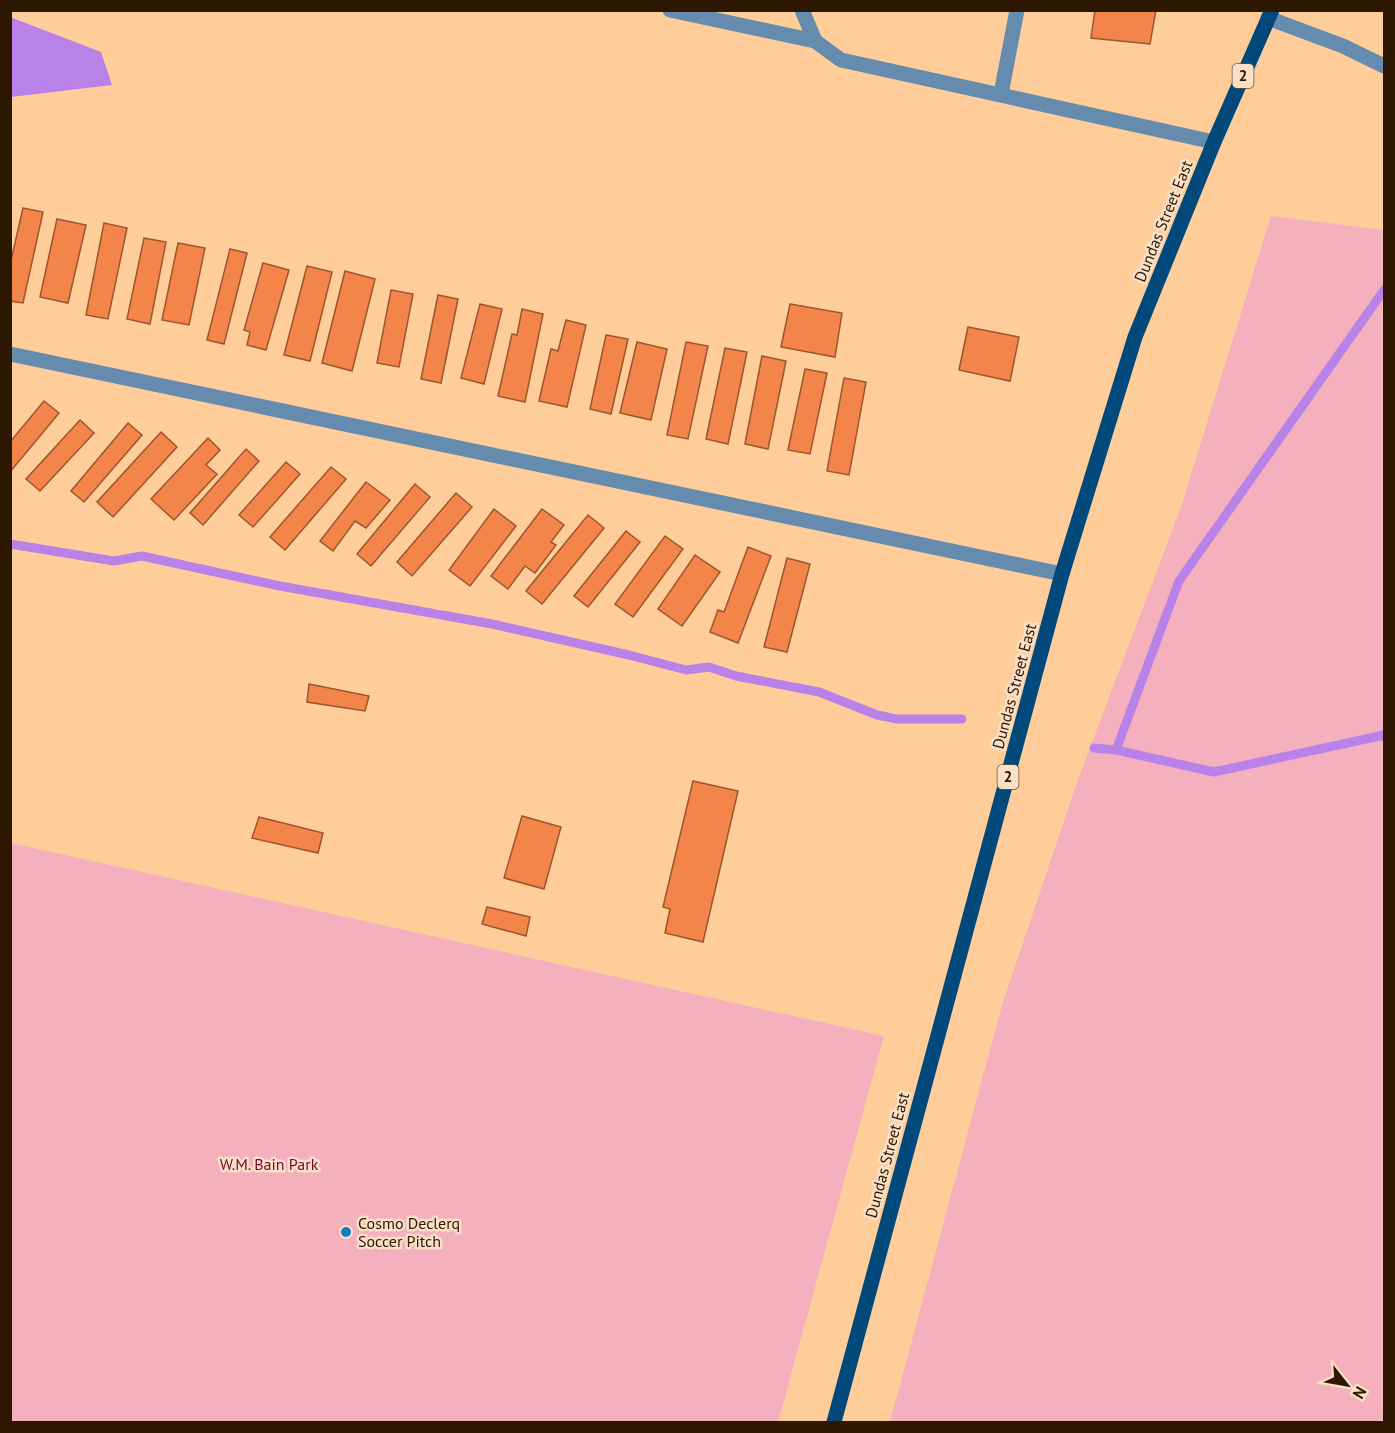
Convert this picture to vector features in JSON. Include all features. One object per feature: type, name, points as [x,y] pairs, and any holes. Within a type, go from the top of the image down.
[{"type":"main road","name":"Dundas Street East","points":[[834,1422],[1062,574],[1135,337],[1214,142],[1270,14]]},
{"type":"lane","points":[[670,10],[815,41],[841,60],[1214,142]]},
{"type":"lane","points":[[802,10],[815,41]]},
{"type":"lane","points":[[1001,94],[1017,10]]},
{"type":"lane","points":[[1270,14],[1384,66]]},
{"type":"lane","points":[[10,354],[1062,574]]},
{"type":"green space","points":[[1271,216],[1384,230],[1384,1422],[890,1422],[1002,1005],[1076,785],[1181,507]]},
{"type":"green space","name":"W.M. Bain Park","points":[[11,843],[884,1036],[778,1422],[11,1422]]},
{"type":"shaded area","points":[[10,17],[101,52],[112,85],[11,97]]},
{"type":"building","points":[[1095,10],[1156,10],[1150,44],[1091,38]]},
{"type":"building","points":[[23,208],[43,212],[23,303],[10,301],[10,265]]},
{"type":"building","points":[[57,219],[86,225],[68,303],[40,297]]},
{"type":"building","points":[[104,223],[127,228],[108,319],[86,315]]},
{"type":"building","points":[[144,238],[166,242],[150,324],[127,319]]},
{"type":"building","points":[[178,243],[205,248],[189,325],[162,320]]},
{"type":"building","points":[[230,249],[247,253],[224,344],[207,340]]},
{"type":"building","points":[[263,263],[289,270],[266,350],[247,345],[250,332],[244,330]]},
{"type":"building","points":[[307,266],[332,272],[310,361],[284,355]]},
{"type":"building","points":[[345,271],[375,279],[352,371],[322,363]]},
{"type":"building","points":[[391,290],[413,294],[399,367],[377,363]]},
{"type":"building","points":[[438,295],[458,299],[441,383],[421,379]]},
{"type":"building","points":[[480,304],[502,309],[484,384],[461,378]]},
{"type":"building","points":[[790,304],[842,313],[835,357],[781,347]]},
{"type":"building","points":[[522,309],[543,314],[525,402],[498,396],[512,334],[517,335]]},
{"type":"building","points":[[566,320],[586,325],[567,407],[539,401],[551,349],[558,351]]},
{"type":"building","points":[[968,327],[1019,337],[1010,381],[959,370]]},
{"type":"building","points":[[606,335],[628,339],[611,414],[590,409]]},
{"type":"building","points":[[637,342],[667,349],[651,420],[620,413]]},
{"type":"building","points":[[686,342],[708,346],[688,439],[667,435]]},
{"type":"building","points":[[725,348],[747,352],[728,444],[706,439]]},
{"type":"building","points":[[762,356],[786,361],[768,449],[745,444]]},
{"type":"building","points":[[805,369],[827,373],[810,454],[788,450]]},
{"type":"building","points":[[844,378],[866,382],[849,475],[827,471]]},
{"type":"building","points":[[44,401],[59,413],[10,472],[10,442]]},
{"type":"building","points":[[80,420],[94,433],[40,491],[26,479]]},
{"type":"building","points":[[128,423],[142,435],[84,502],[71,491]]},
{"type":"building","points":[[161,432],[177,447],[113,517],[97,502]]},
{"type":"building","points":[[208,438],[220,450],[206,465],[217,474],[174,520],[151,499]]},
{"type":"building","points":[[246,449],[259,461],[203,525],[190,513]]},
{"type":"building","points":[[286,462],[300,474],[253,527],[239,515]]},
{"type":"building","points":[[331,467],[346,479],[285,550],[270,537]]},
{"type":"building","points":[[366,482],[390,500],[366,528],[355,521],[333,551],[320,541]]},
{"type":"building","points":[[415,484],[430,497],[371,566],[357,554]]},
{"type":"building","points":[[456,493],[472,507],[412,576],[397,562]]},
{"type":"building","points":[[494,509],[516,526],[470,586],[449,570]]},
{"type":"building","points":[[542,509],[564,525],[551,542],[556,545],[535,573],[525,566],[508,589],[491,576]]},
{"type":"building","points":[[588,515],[604,528],[542,604],[526,591]]},
{"type":"building","points":[[626,531],[640,542],[588,607],[574,596]]},
{"type":"building","points":[[665,536],[683,549],[633,617],[615,604]]},
{"type":"building","points":[[748,547],[771,556],[738,643],[710,632],[718,610],[724,612]]},
{"type":"building","points":[[695,555],[720,572],[682,626],[658,609]]},
{"type":"building","points":[[787,558],[810,564],[787,652],[764,647]]},
{"type":"building","points":[[309,684],[369,696],[365,711],[307,702]]},
{"type":"building","points":[[693,781],[738,791],[703,942],[665,933],[670,909],[663,907]]},
{"type":"building","points":[[522,816],[561,827],[544,889],[504,878]]},
{"type":"building","points":[[259,817],[323,833],[318,853],[252,838]]},
{"type":"building","points":[[487,907],[530,917],[526,936],[482,924]]},
{"type":"waterway","points":[[1116,750],[1179,581],[1384,290]]},
{"type":"waterway","points":[[10,544],[114,561],[142,556],[280,586],[492,624],[686,670],[709,667],[736,676],[819,692],[877,715],[897,719],[962,719]]},
{"type":"waterway","points":[[1094,748],[1116,750],[1214,772],[1384,735]]},
{"type":"place","name":"Cosmo Declerq Soccer Pitch","points":[[346,1232]]}]
